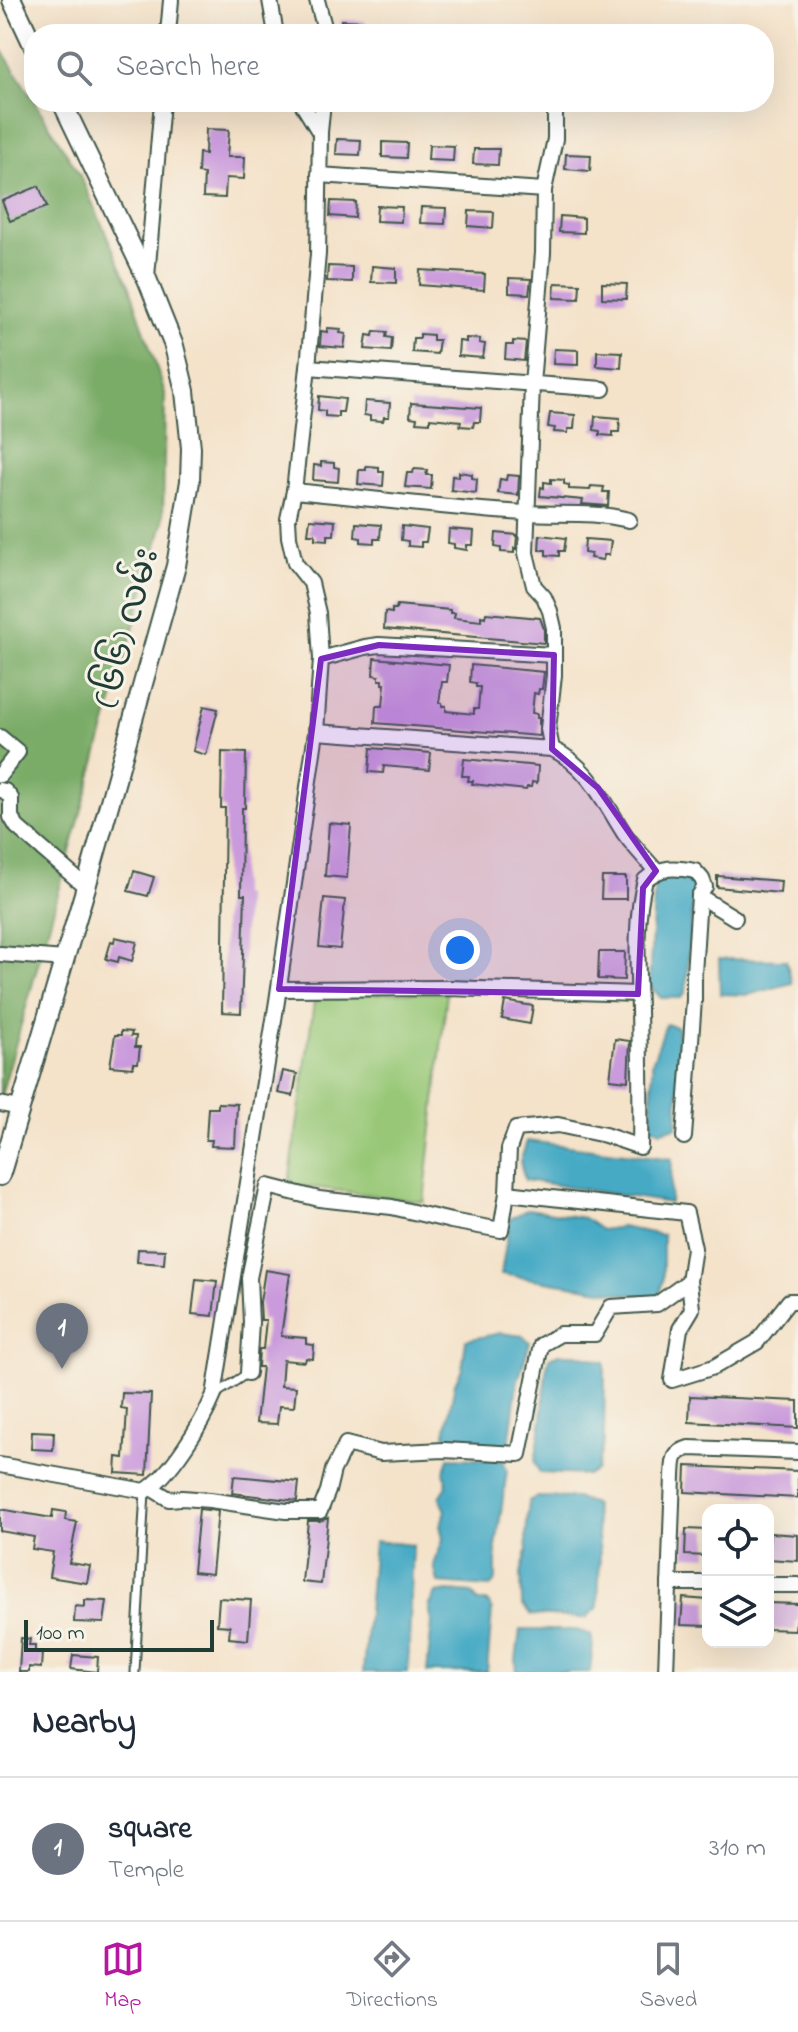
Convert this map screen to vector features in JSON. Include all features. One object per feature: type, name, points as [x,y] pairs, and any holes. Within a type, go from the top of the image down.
[{"type":"street","points":[[12,0],[24,26]]},
{"type":"street","points":[[169,24],[171,0]]},
{"type":"street","points":[[270,0],[274,24]]},
{"type":"street","points":[[317,0],[323,24]]},
{"type":"street","name":"(၆၆) လမ်း","points":[[0,1176],[86,887],[176,566],[190,481],[188,420],[174,346],[147,279],[67,112]]},
{"type":"street","points":[[147,279],[161,112]]},
{"type":"street","points":[[307,112],[320,133]]},
{"type":"street","points":[[148,1490],[199,1427],[214,1395],[279,989],[316,732],[321,659],[318,613],[311,583],[295,563],[288,519],[294,491],[318,254],[322,112]]},
{"type":"street","points":[[552,749],[548,729],[554,628],[544,597],[534,586],[526,553],[544,190],[555,139],[555,112]]},
{"type":"street","points":[[319,175],[544,190]]},
{"type":"street","points":[[308,367],[603,389]]},
{"type":"street","points":[[294,491],[528,513],[586,513],[629,520]]},
{"type":"street","points":[[321,659],[379,645],[554,655]]},
{"type":"street","points":[[316,732],[552,749],[573,763],[598,788],[626,836],[656,871]]},
{"type":"street","points":[[0,737],[18,752],[0,775]]},
{"type":"street","points":[[0,790],[11,798],[11,817],[17,827],[86,887]]},
{"type":"street","points":[[248,1373],[251,1322],[249,1278],[268,1186],[319,1199],[392,1207],[501,1230],[509,1149],[516,1129],[558,1125],[605,1135],[640,1147],[642,1087],[636,967],[643,888],[645,880],[656,871],[669,867],[695,871],[705,887],[699,896],[684,1137]]},
{"type":"street","points":[[699,896],[735,918]]},
{"type":"street","points":[[0,954],[65,959]]},
{"type":"street","points":[[279,989],[448,988],[638,994]]},
{"type":"street","points":[[0,1104],[20,1108]]},
{"type":"street","points":[[507,1193],[686,1213],[694,1248],[689,1281],[692,1309],[680,1329],[672,1380],[714,1367],[757,1342],[789,1301],[798,1301]]},
{"type":"street","points":[[0,1465],[148,1490],[169,1499],[210,1500],[286,1511],[320,1511],[333,1470],[346,1444],[381,1453],[444,1450],[519,1454],[541,1345],[560,1334],[595,1334],[611,1307],[657,1304],[689,1281]]},
{"type":"street","points":[[666,1672],[674,1459],[679,1452],[689,1448],[798,1452]]},
{"type":"street","points":[[669,1583],[702,1583]]},
{"type":"street","points":[[774,1585],[798,1585]]},
{"type":"lane","points":[[214,1395],[248,1373]]},
{"type":"lane","points":[[135,1672],[148,1490]]},
{"type":"highlighted area","points":[[379,645],[554,655],[552,749],[598,788],[656,871],[643,888],[638,994],[279,989],[321,659]]},
{"type":"green space","points":[[0,47],[24,85],[24,112],[41,112],[79,173],[130,287],[165,393],[163,523],[0,1099]]},
{"type":"green space","points":[[447,992],[424,1202],[289,1184],[315,995]]},
{"type":"water","points":[[669,874],[687,875],[694,882],[686,992],[681,998],[661,998],[649,985],[655,880]]},
{"type":"water","points":[[719,959],[786,960],[792,983],[748,995],[720,994]]},
{"type":"water","points":[[666,1024],[677,1027],[677,1127],[661,1131],[652,1127],[652,1063]]},
{"type":"water","points":[[527,1141],[672,1159],[670,1203],[525,1180],[520,1162]]},
{"type":"water","points":[[528,1209],[584,1218],[601,1230],[621,1227],[663,1235],[663,1280],[658,1299],[501,1274],[510,1219]]},
{"type":"water","points":[[501,1333],[523,1336],[530,1342],[517,1384],[506,1448],[452,1444],[445,1434],[455,1383],[462,1369],[466,1340]]},
{"type":"water","points":[[559,1354],[576,1354],[605,1362],[604,1441],[596,1471],[588,1475],[540,1473],[535,1462],[546,1371],[549,1358]]},
{"type":"water","points":[[449,1458],[503,1460],[507,1470],[496,1547],[496,1580],[490,1587],[438,1583],[434,1565],[443,1539],[440,1525],[446,1511],[440,1497],[447,1486],[444,1472]]},
{"type":"water","points":[[537,1497],[576,1498],[594,1504],[600,1553],[598,1607],[586,1618],[531,1615],[522,1605],[521,1573],[527,1551],[529,1501]]},
{"type":"water","points":[[374,1541],[413,1545],[408,1672],[363,1672]]},
{"type":"water","points":[[436,1593],[472,1593],[478,1602],[488,1602],[492,1611],[487,1672],[427,1672],[432,1622],[429,1607]]},
{"type":"water","points":[[520,1630],[576,1630],[591,1635],[590,1672],[517,1672]]},
{"type":"building","points":[[341,20],[365,21],[365,24],[341,24]]},
{"type":"building","points":[[206,129],[229,130],[227,157],[245,157],[244,179],[226,178],[225,198],[203,197],[204,174],[198,173],[199,153],[205,154]]},
{"type":"building","points":[[337,139],[361,140],[360,155],[336,154]]},
{"type":"building","points":[[382,142],[407,143],[406,158],[382,157]]},
{"type":"building","points":[[429,145],[454,146],[453,161],[428,160]]},
{"type":"building","points":[[474,149],[499,149],[498,165],[473,164]]},
{"type":"building","points":[[566,154],[591,155],[590,171],[565,169]]},
{"type":"building","points":[[39,186],[47,207],[10,221],[2,201]]},
{"type":"building","points":[[331,201],[356,202],[355,218],[330,216]]},
{"type":"building","points":[[377,206],[402,207],[401,222],[376,221]]},
{"type":"building","points":[[421,207],[446,208],[445,224],[420,223]]},
{"type":"building","points":[[469,211],[494,212],[493,228],[468,226]]},
{"type":"building","points":[[560,216],[584,218],[584,233],[559,232]]},
{"type":"building","points":[[328,266],[352,267],[352,282],[327,281]]},
{"type":"building","points":[[372,266],[396,268],[396,283],[371,282]]},
{"type":"building","points":[[420,270],[485,274],[484,290],[419,285]]},
{"type":"building","points":[[509,278],[531,279],[529,294],[509,293]]},
{"type":"building","points":[[555,283],[580,284],[579,299],[554,298]]},
{"type":"building","points":[[602,283],[627,284],[626,299],[602,298]]},
{"type":"building","points":[[327,328],[341,329],[340,333],[346,334],[344,348],[320,346],[321,331],[327,332]]},
{"type":"building","points":[[374,331],[387,332],[386,337],[392,338],[391,351],[365,349],[367,335],[373,336]]},
{"type":"building","points":[[420,334],[433,335],[433,340],[439,340],[437,354],[412,352],[413,338],[420,338]]},
{"type":"building","points":[[466,338],[480,339],[479,343],[485,344],[483,358],[458,356],[459,341],[466,342]]},
{"type":"building","points":[[513,341],[526,342],[524,361],[505,359],[506,345],[513,345]]},
{"type":"building","points":[[554,349],[578,350],[578,365],[553,364]]},
{"type":"building","points":[[597,351],[622,352],[621,368],[597,366]]},
{"type":"building","points":[[319,396],[345,399],[343,412],[338,412],[338,417],[325,416],[325,411],[318,410]]},
{"type":"building","points":[[365,401],[390,403],[389,417],[384,417],[383,421],[370,420],[370,416],[364,415]]},
{"type":"building","points":[[411,403],[481,408],[480,422],[474,422],[473,427],[460,426],[461,421],[430,418],[430,423],[416,422],[417,418],[410,417]]},
{"type":"building","points":[[550,413],[575,415],[574,429],[568,429],[568,433],[554,432],[555,428],[548,427]]},
{"type":"building","points":[[595,416],[620,418],[619,432],[613,432],[613,436],[600,435],[600,431],[594,430]]},
{"type":"building","points":[[321,462],[334,463],[334,467],[339,468],[338,482],[313,480],[314,465],[321,466]]},
{"type":"building","points":[[366,466],[379,467],[379,472],[384,472],[383,486],[358,484],[359,470],[366,470]]},
{"type":"building","points":[[414,469],[427,470],[426,475],[432,475],[431,489],[405,487],[407,473],[413,473]]},
{"type":"building","points":[[459,472],[472,474],[472,478],[477,479],[476,493],[451,490],[452,476],[459,477]]},
{"type":"building","points":[[507,475],[519,476],[518,495],[498,493],[500,479],[506,480]]},
{"type":"building","points":[[551,479],[564,480],[569,489],[604,487],[603,492],[609,492],[608,506],[540,496],[544,482],[551,483]]},
{"type":"building","points":[[310,519],[335,521],[334,535],[328,535],[328,540],[315,539],[315,534],[308,534]]},
{"type":"building","points":[[356,523],[381,525],[380,539],[374,539],[374,543],[361,542],[361,538],[355,537]]},
{"type":"building","points":[[402,526],[428,529],[426,542],[421,542],[421,547],[408,546],[408,541],[401,540]]},
{"type":"building","points":[[449,529],[474,531],[473,545],[467,545],[467,550],[454,548],[454,544],[448,543]]},
{"type":"building","points":[[496,533],[517,535],[514,553],[501,552],[501,548],[495,547]]},
{"type":"building","points":[[540,535],[566,538],[564,551],[559,551],[559,556],[546,555],[546,550],[539,550]]},
{"type":"building","points":[[585,539],[611,541],[609,555],[604,555],[603,560],[590,558],[591,554],[584,553]]},
{"type":"building","points":[[397,605],[450,610],[450,613],[455,613],[454,618],[481,621],[481,616],[485,617],[486,613],[540,618],[544,643],[384,629],[385,612],[392,613]]},
{"type":"building","points":[[374,658],[449,665],[447,682],[442,682],[439,703],[446,706],[446,711],[474,714],[474,709],[478,709],[480,687],[470,682],[471,665],[544,672],[542,689],[538,694],[534,693],[532,713],[539,718],[539,736],[375,723],[376,706],[383,706],[385,684],[379,676],[373,675]]},
{"type":"building","points":[[204,706],[218,709],[206,755],[193,751]]},
{"type":"building","points":[[371,748],[431,753],[429,770],[384,766],[383,773],[369,772]]},
{"type":"building","points":[[222,752],[246,753],[245,808],[242,808],[241,895],[245,895],[241,1013],[222,1012],[225,808],[221,808]]},
{"type":"building","points":[[464,759],[538,766],[537,783],[532,782],[526,790],[472,784],[473,781],[468,781],[469,776],[462,776]]},
{"type":"building","points":[[329,823],[351,825],[347,878],[325,876]]},
{"type":"building","points":[[134,871],[154,877],[148,896],[128,891]]},
{"type":"building","points":[[717,876],[781,881],[780,893],[717,887]]},
{"type":"building","points":[[602,877],[626,877],[626,899],[601,899]]},
{"type":"building","points":[[324,898],[345,900],[340,949],[319,947]]},
{"type":"building","points":[[115,937],[137,942],[132,961],[119,957],[118,962],[106,959]]},
{"type":"building","points":[[599,952],[625,952],[624,980],[598,979]]},
{"type":"building","points":[[505,1001],[533,1006],[530,1024],[502,1019]]},
{"type":"building","points":[[121,1031],[132,1032],[131,1036],[136,1036],[135,1047],[140,1047],[138,1063],[133,1063],[133,1068],[110,1066],[115,1035],[121,1035]]},
{"type":"building","points":[[615,1039],[630,1041],[628,1081],[610,1079]]},
{"type":"building","points":[[283,1071],[297,1074],[293,1096],[278,1093]]},
{"type":"building","points":[[218,1103],[237,1104],[235,1147],[211,1146],[212,1140],[206,1140],[208,1108],[218,1108]]},
{"type":"building","points":[[138,1249],[165,1250],[164,1264],[137,1262]]},
{"type":"building","points":[[265,1270],[290,1274],[281,1336],[306,1338],[306,1344],[314,1345],[313,1359],[306,1358],[305,1362],[283,1360],[281,1386],[296,1387],[294,1407],[279,1406],[277,1424],[256,1423],[262,1367],[258,1367],[259,1349],[263,1349],[266,1320],[261,1320],[260,1302]]},
{"type":"building","points":[[196,1279],[217,1281],[213,1316],[192,1314]]},
{"type":"building","points":[[122,1393],[151,1394],[147,1475],[116,1473],[117,1457],[124,1458],[127,1409],[121,1408]]},
{"type":"building","points":[[690,1396],[798,1401],[798,1428],[689,1422]]},
{"type":"building","points":[[32,1431],[54,1432],[53,1450],[31,1449]]},
{"type":"building","points":[[686,1466],[798,1471],[798,1498],[685,1492]]},
{"type":"building","points":[[234,1476],[299,1482],[297,1501],[232,1493]]},
{"type":"building","points":[[0,1509],[52,1518],[53,1510],[66,1512],[65,1520],[77,1522],[69,1563],[90,1566],[87,1583],[49,1577],[53,1552],[32,1549],[34,1537],[0,1531]]},
{"type":"building","points":[[199,1509],[218,1511],[212,1574],[193,1572]]},
{"type":"building","points":[[328,1518],[321,1584],[302,1582],[308,1521]]},
{"type":"building","points":[[686,1529],[702,1530],[702,1556],[685,1555]]},
{"type":"building","points":[[774,1533],[798,1535],[798,1561],[774,1559]]},
{"type":"building","points":[[219,1598],[251,1600],[248,1640],[229,1638],[230,1626],[217,1625]]},
{"type":"building","points":[[683,1598],[702,1600],[702,1626],[681,1625]]},
{"type":"building","points":[[85,1600],[107,1601],[104,1623],[74,1622],[75,1606],[85,1607]]},
{"type":"building","points":[[774,1603],[798,1604],[795,1630],[774,1629]]},
{"type":"building","points":[[21,1638],[30,1639],[29,1645],[35,1645],[35,1652],[42,1653],[41,1668],[29,1667],[29,1672],[19,1672]]},
{"type":"building","points":[[73,1655],[98,1657],[97,1672],[71,1669]]},
{"type":"place","name":"square","points":[[62,1369]]}]
